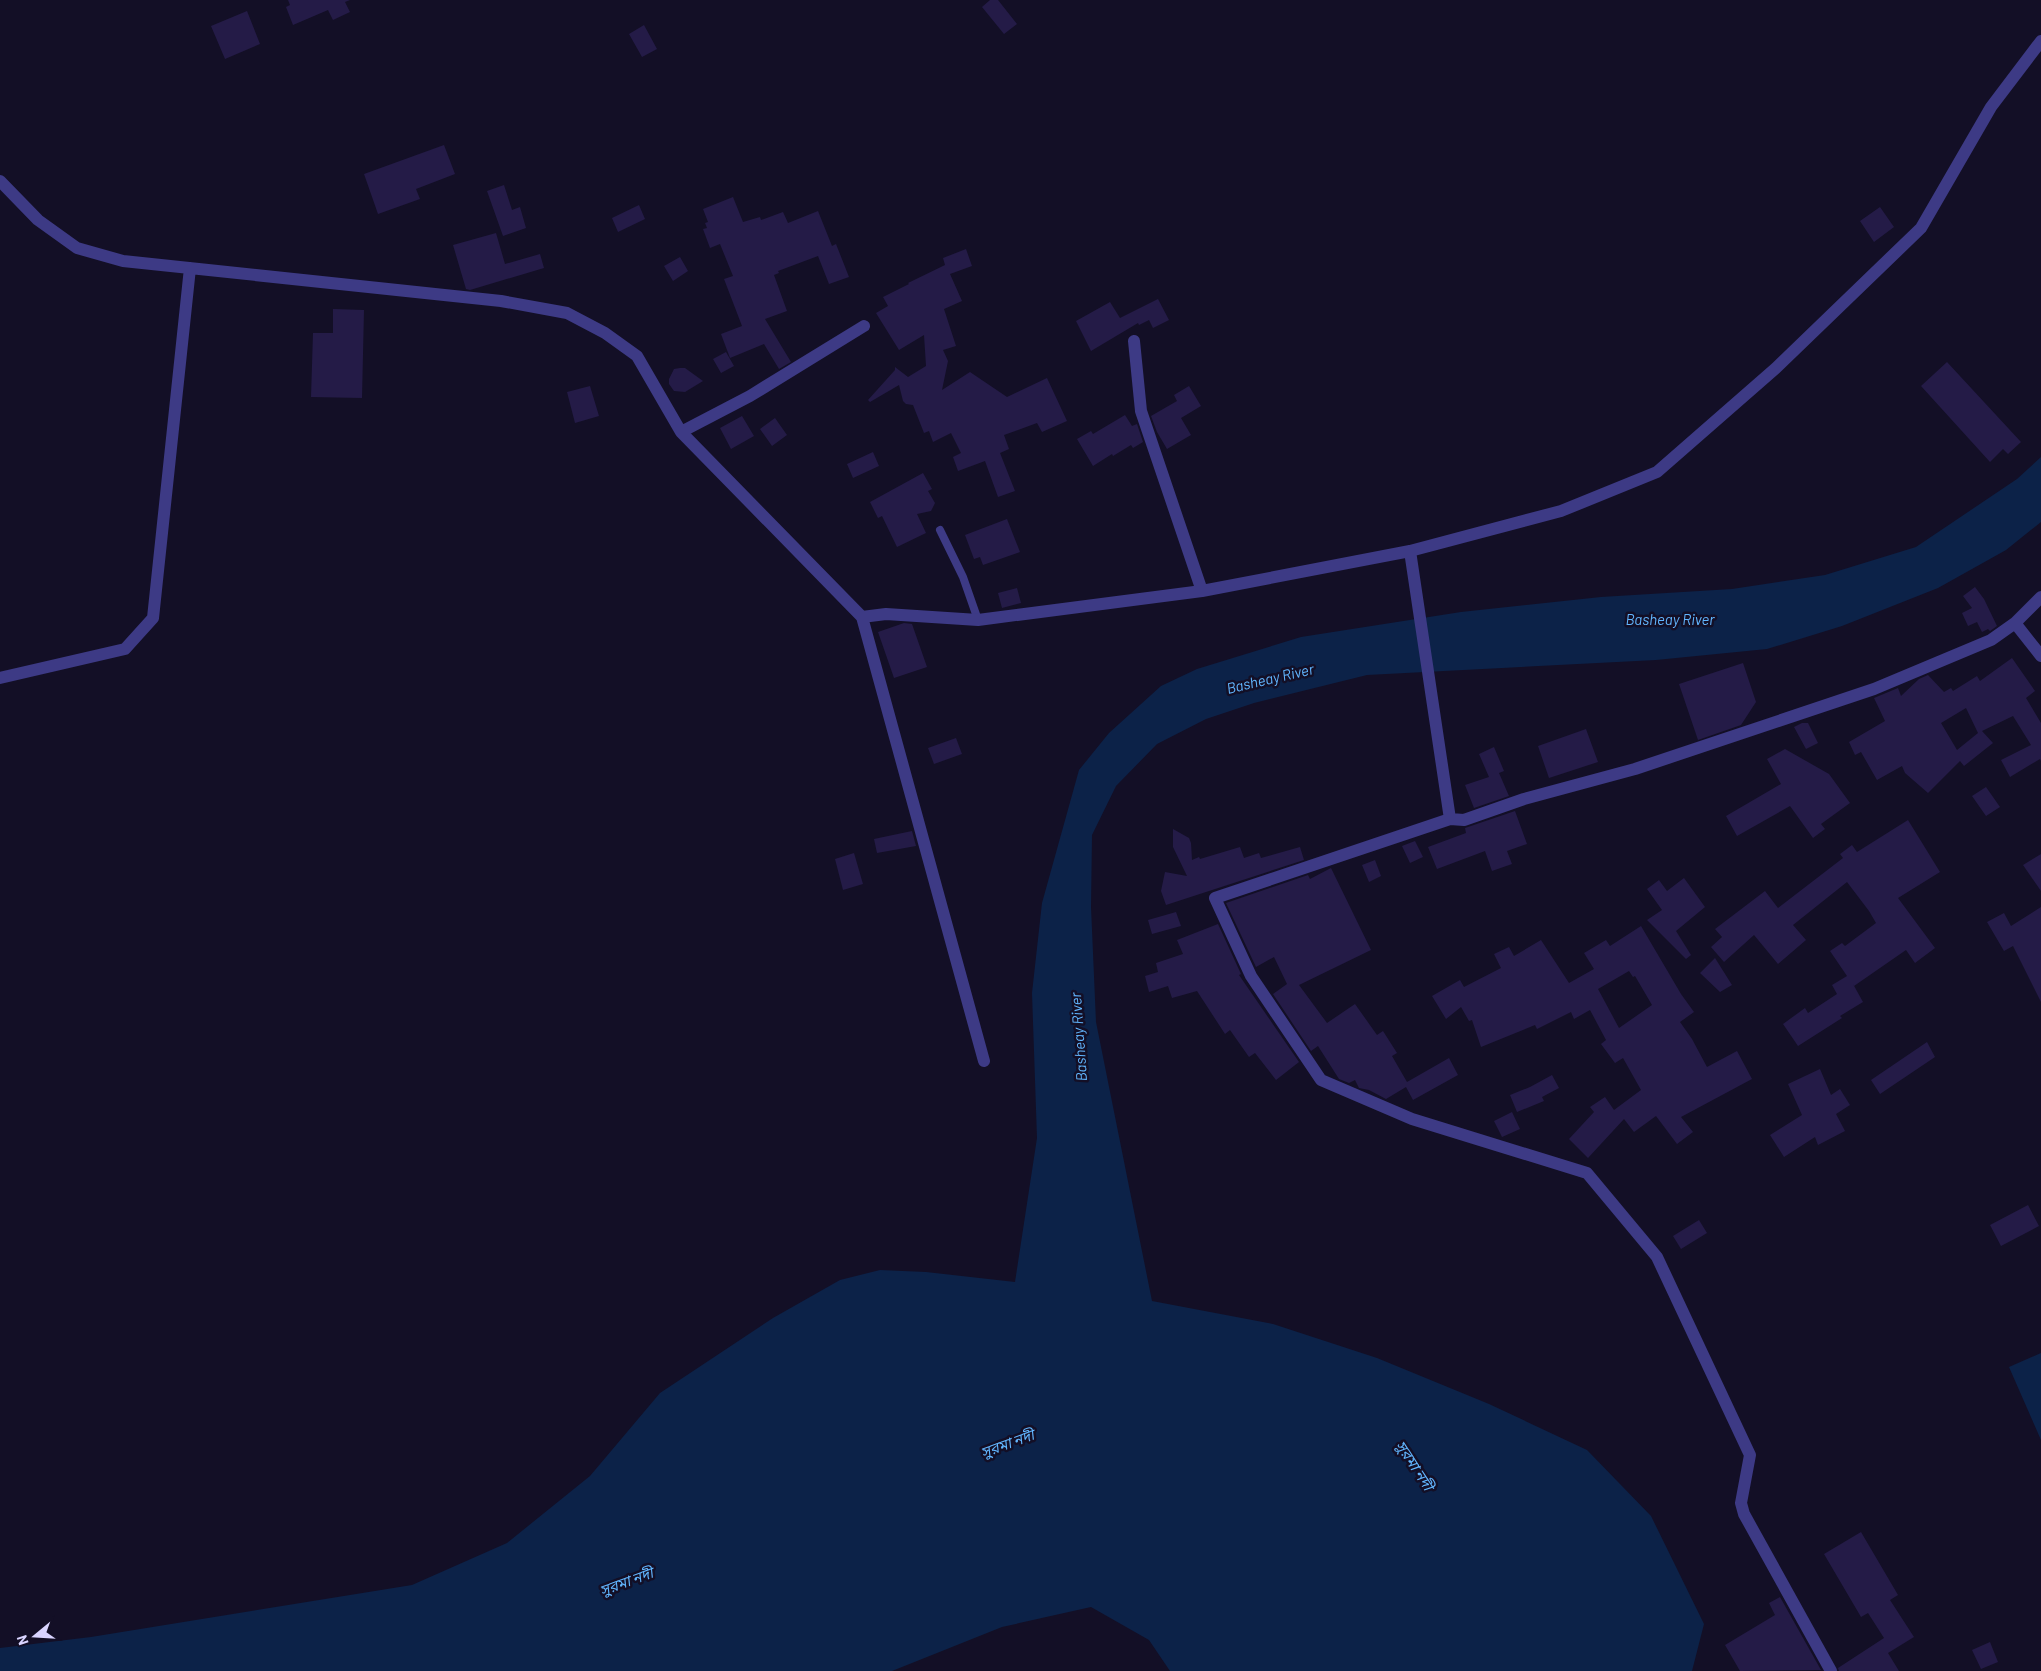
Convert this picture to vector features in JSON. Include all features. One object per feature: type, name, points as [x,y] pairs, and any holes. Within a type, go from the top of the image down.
[{"type":"street","points":[[862,617],[886,614],[978,620],[1202,591],[1410,551],[1560,511],[1657,472],[1776,368],[1921,228],[1991,107],[2041,41]]},
{"type":"street","points":[[0,181],[38,220],[77,248],[123,261],[501,301],[567,313],[605,333],[637,356],[681,432],[862,617],[984,1061]]},
{"type":"street","points":[[0,678],[126,649],[153,618],[190,268]]},
{"type":"street","points":[[681,432],[750,396],[864,326]]},
{"type":"street","points":[[1134,341],[1140,411],[1202,591]]},
{"type":"street","points":[[1410,551],[1450,819]]},
{"type":"street","points":[[1831,1671],[1744,1514],[1741,1503],[1750,1455],[1657,1257],[1586,1173],[1412,1119],[1321,1080],[1251,976],[1215,898],[1450,819],[1464,820],[1524,799],[1635,769],[1874,690],[1991,640],[2015,623],[2041,597]]},
{"type":"street","points":[[2015,623],[2041,656]]},
{"type":"lane","points":[[940,530],[963,577],[978,620]]},
{"type":"water","points":[[2041,457],[2041,522],[2006,550],[1938,588],[1842,626],[1767,649],[1656,660],[1367,675],[1254,703],[1206,719],[1157,744],[1116,786],[1092,835],[1091,907],[1096,1022],[1152,1301],[1273,1324],[1377,1358],[1489,1404],[1587,1450],[1651,1516],[1704,1624],[1692,1671],[1170,1671],[1149,1640],[1091,1607],[1002,1627],[892,1671],[0,1671],[0,1648],[91,1637],[412,1585],[507,1543],[590,1476],[660,1393],[773,1318],[840,1280],[880,1270],[926,1272],[1015,1282],[1037,1138],[1032,993],[1042,903],[1079,770],[1109,733],[1161,686],[1197,669],[1301,637],[1461,612],[1601,597],[1732,589],[1825,575],[1916,547],[2017,479]]},
{"type":"water","points":[[2041,1353],[2041,1440],[2009,1367]]},
{"type":"building","points":[[288,0],[350,0],[345,2],[350,12],[333,20],[328,10],[293,25],[286,7],[290,5]]},
{"type":"building","points":[[990,0],[998,0],[1017,24],[1004,34],[982,7]]},
{"type":"building","points":[[247,11],[260,44],[225,59],[211,26]]},
{"type":"building","points":[[644,25],[657,49],[642,57],[629,34]]},
{"type":"building","points":[[444,145],[455,174],[416,189],[420,199],[378,214],[364,174]]},
{"type":"building","points":[[504,185],[512,210],[520,207],[526,228],[503,236],[487,191]]},
{"type":"building","points":[[733,197],[743,222],[760,217],[761,220],[783,212],[788,223],[818,211],[832,246],[836,244],[849,277],[829,284],[818,256],[778,271],[779,273],[774,275],[787,311],[765,319],[791,362],[779,369],[764,344],[730,358],[721,334],[742,326],[724,279],[733,276],[720,244],[710,248],[703,229],[707,228],[705,223],[708,222],[703,209]]},
{"type":"building","points":[[639,205],[645,219],[618,232],[612,218]]},
{"type":"building","points":[[1880,207],[1894,227],[1874,242],[1860,221]]},
{"type":"building","points":[[496,233],[505,264],[540,254],[544,268],[470,290],[466,289],[453,245]]},
{"type":"building","points":[[966,249],[972,266],[950,274],[962,301],[944,309],[956,346],[943,350],[948,361],[942,390],[970,372],[1007,397],[1047,378],[1067,421],[1042,432],[1037,423],[1004,435],[1009,449],[1000,453],[1015,491],[998,497],[985,461],[958,471],[953,457],[961,453],[951,433],[933,442],[929,431],[924,433],[913,405],[906,404],[903,401],[899,385],[870,402],[868,400],[895,370],[895,367],[908,377],[926,366],[924,335],[899,350],[876,313],[888,306],[883,297],[945,265],[943,258]]},
{"type":"building","points":[[680,257],[688,271],[673,281],[664,266]]},
{"type":"building","points":[[1158,299],[1169,320],[1153,328],[1149,320],[1139,325],[1138,323],[1091,351],[1076,321],[1110,302],[1120,318]]},
{"type":"building","points":[[333,309],[364,310],[362,398],[311,397],[313,333],[333,333]]},
{"type":"building","points":[[726,352],[734,366],[721,373],[713,359]]},
{"type":"building","points":[[1947,362],[2021,442],[2008,454],[2003,449],[1990,462],[1921,386]]},
{"type":"building","points":[[685,368],[703,381],[685,392],[674,391],[669,384],[669,379],[674,369]]},
{"type":"building","points":[[590,386],[599,416],[575,423],[567,392]]},
{"type":"building","points":[[1189,386],[1201,406],[1181,418],[1191,435],[1167,449],[1157,432],[1151,416],[1177,401],[1174,395]]},
{"type":"building","points":[[1125,415],[1132,426],[1137,424],[1143,442],[1133,448],[1131,445],[1113,456],[1112,454],[1093,466],[1077,439],[1091,431],[1093,434]]},
{"type":"building","points":[[742,416],[754,436],[731,449],[720,428]]},
{"type":"building","points":[[775,418],[787,435],[772,446],[760,429]]},
{"type":"building","points":[[873,452],[879,466],[853,478],[847,464]]},
{"type":"building","points":[[923,473],[932,489],[928,491],[935,503],[931,511],[917,514],[926,533],[897,547],[882,516],[878,518],[870,502]]},
{"type":"building","points":[[1007,519],[1020,552],[983,565],[980,557],[974,559],[965,535]]},
{"type":"building","points":[[1975,587],[1984,599],[1997,626],[1990,631],[1988,629],[1982,632],[1977,622],[1968,626],[1962,613],[1972,608],[1963,596]]},
{"type":"building","points":[[1017,588],[1021,603],[1002,608],[998,593]]},
{"type":"building","points":[[904,623],[912,624],[927,667],[894,678],[878,632]]},
{"type":"building","points":[[2012,658],[2035,691],[2026,698],[2041,723],[2041,761],[2040,759],[2010,777],[2001,760],[2031,745],[2013,716],[1982,731],[1993,743],[1964,766],[1960,761],[1928,793],[1905,773],[1902,766],[1877,780],[1861,752],[1855,755],[1849,742],[1885,721],[1874,698],[1898,688],[1901,696],[1919,679],[1928,675],[1944,692],[1951,688],[1953,691],[1977,676],[1980,681]],"holes":[[[1966,708],[1978,733],[1957,750],[1941,723]]]},
{"type":"building","points":[[1743,663],[1756,702],[1741,725],[1698,740],[1679,684]]},
{"type":"building","points":[[1802,723],[1808,723],[1818,743],[1806,749],[1794,727]]},
{"type":"building","points":[[1586,729],[1598,762],[1549,778],[1538,746]]},
{"type":"building","points":[[956,738],[962,754],[934,764],[928,748]]},
{"type":"building","points":[[1494,747],[1504,771],[1499,773],[1509,796],[1474,808],[1465,785],[1489,777],[1479,754]]},
{"type":"building","points":[[1785,749],[1829,774],[1850,803],[1821,824],[1825,829],[1813,838],[1790,806],[1737,836],[1726,816],[1781,784],[1767,759]]},
{"type":"building","points":[[1986,787],[2000,807],[1986,816],[1972,796]]},
{"type":"building","points":[[1515,811],[1527,844],[1507,851],[1512,864],[1492,871],[1485,851],[1437,869],[1428,847],[1466,833],[1465,828]]},
{"type":"building","points":[[1908,820],[1940,872],[1898,898],[1935,948],[1915,963],[1906,950],[1854,986],[1863,1002],[1798,1046],[1783,1024],[1805,1008],[1808,1013],[1837,994],[1832,985],[1847,976],[1830,951],[1842,943],[1845,946],[1876,923],[1847,882],[1793,925],[1806,940],[1778,964],[1754,935],[1724,962],[1711,947],[1722,937],[1715,929],[1765,891],[1778,908],[1843,858],[1840,854],[1852,845],[1857,852]]},
{"type":"building","points":[[1173,829],[1189,838],[1192,860],[1240,847],[1244,858],[1259,853],[1261,858],[1300,847],[1304,860],[1166,905],[1161,891],[1165,872],[1187,876],[1173,847]]},
{"type":"building","points":[[912,831],[916,846],[877,853],[874,839]]},
{"type":"building","points":[[1415,841],[1423,857],[1410,863],[1402,846]]},
{"type":"building","points":[[854,853],[863,884],[843,890],[835,859]]},
{"type":"building","points":[[2041,854],[2041,891],[2023,865]]},
{"type":"building","points":[[1375,860],[1381,876],[1369,882],[1362,865]]},
{"type":"building","points":[[1331,868],[1371,950],[1299,985],[1327,1023],[1355,1004],[1377,1035],[1383,1031],[1397,1053],[1392,1056],[1407,1082],[1449,1058],[1458,1075],[1413,1100],[1406,1087],[1386,1099],[1369,1090],[1359,1088],[1355,1080],[1349,1083],[1339,1079],[1318,1046],[1311,1051],[1273,994],[1287,984],[1274,957],[1256,967],[1226,903],[1308,875],[1310,879]]},
{"type":"building","points":[[1684,878],[1705,907],[1676,931],[1691,955],[1686,959],[1647,920],[1662,910],[1647,889],[1659,880],[1667,891]]},
{"type":"building","points":[[2041,907],[2041,1002],[2013,946],[2004,951],[1987,922],[2004,913],[2011,926]]},
{"type":"building","points":[[1176,912],[1181,926],[1152,934],[1148,920]]},
{"type":"building","points":[[1218,924],[1241,974],[1239,975],[1299,1062],[1276,1080],[1255,1053],[1249,1057],[1230,1030],[1225,1034],[1197,991],[1172,998],[1168,986],[1149,992],[1145,976],[1158,972],[1156,963],[1183,954],[1177,940]]},
{"type":"building","points":[[1641,926],[1681,994],[1694,1012],[1680,1022],[1692,1039],[1707,1067],[1737,1051],[1752,1079],[1681,1117],[1693,1132],[1677,1144],[1656,1116],[1634,1132],[1624,1119],[1588,1158],[1569,1139],[1594,1112],[1590,1107],[1605,1097],[1614,1110],[1641,1090],[1623,1058],[1615,1063],[1601,1044],[1606,1040],[1590,1010],[1574,1019],[1571,1012],[1537,1029],[1535,1025],[1481,1047],[1472,1020],[1469,1021],[1461,1007],[1446,1019],[1432,996],[1460,980],[1464,987],[1501,968],[1494,954],[1509,947],[1514,956],[1541,940],[1569,983],[1594,969],[1584,953],[1606,940],[1610,946]],"holes":[[[1629,971],[1633,977],[1635,976],[1652,1005],[1619,1028],[1598,989]]]},
{"type":"building","points":[[1715,958],[1732,985],[1720,992],[1700,973]]},
{"type":"building","points":[[1927,1042],[1935,1057],[1880,1094],[1871,1080]]},
{"type":"building","points":[[1820,1069],[1831,1095],[1840,1089],[1850,1105],[1836,1114],[1845,1131],[1818,1145],[1815,1137],[1784,1157],[1770,1135],[1802,1115],[1788,1084]]},
{"type":"building","points":[[1552,1075],[1559,1088],[1542,1097],[1544,1101],[1517,1112],[1510,1095]]},
{"type":"building","points":[[1512,1112],[1520,1129],[1502,1137],[1494,1121]]},
{"type":"building","points":[[2028,1205],[2039,1226],[2001,1246],[1990,1225]]},
{"type":"building","points":[[1699,1220],[1707,1233],[1681,1249],[1673,1236]]},
{"type":"building","points":[[1861,1532],[1898,1595],[1890,1600],[1914,1637],[1888,1653],[1899,1671],[1839,1671],[1838,1668],[1884,1638],[1868,1613],[1861,1617],[1824,1554]]},
{"type":"building","points":[[1780,1597],[1821,1670],[1740,1671],[1725,1645],[1775,1615],[1769,1603]]},
{"type":"building","points":[[1990,1642],[1998,1662],[1981,1669],[1972,1650]]},
{"type":"water label","name":"Basheay River","points":[[1670,619]]},
{"type":"water label","name":"Basheay River","points":[[1270,678]]},
{"type":"water label","name":"Basheay River","points":[[1078,1037]]},
{"type":"water label","name":"সুরমা নদী","points":[[1007,1443]]},
{"type":"water label","name":"সুরমা নদী","points":[[1415,1465]]},
{"type":"water label","name":"সুরমা নদী","points":[[626,1581]]}]
